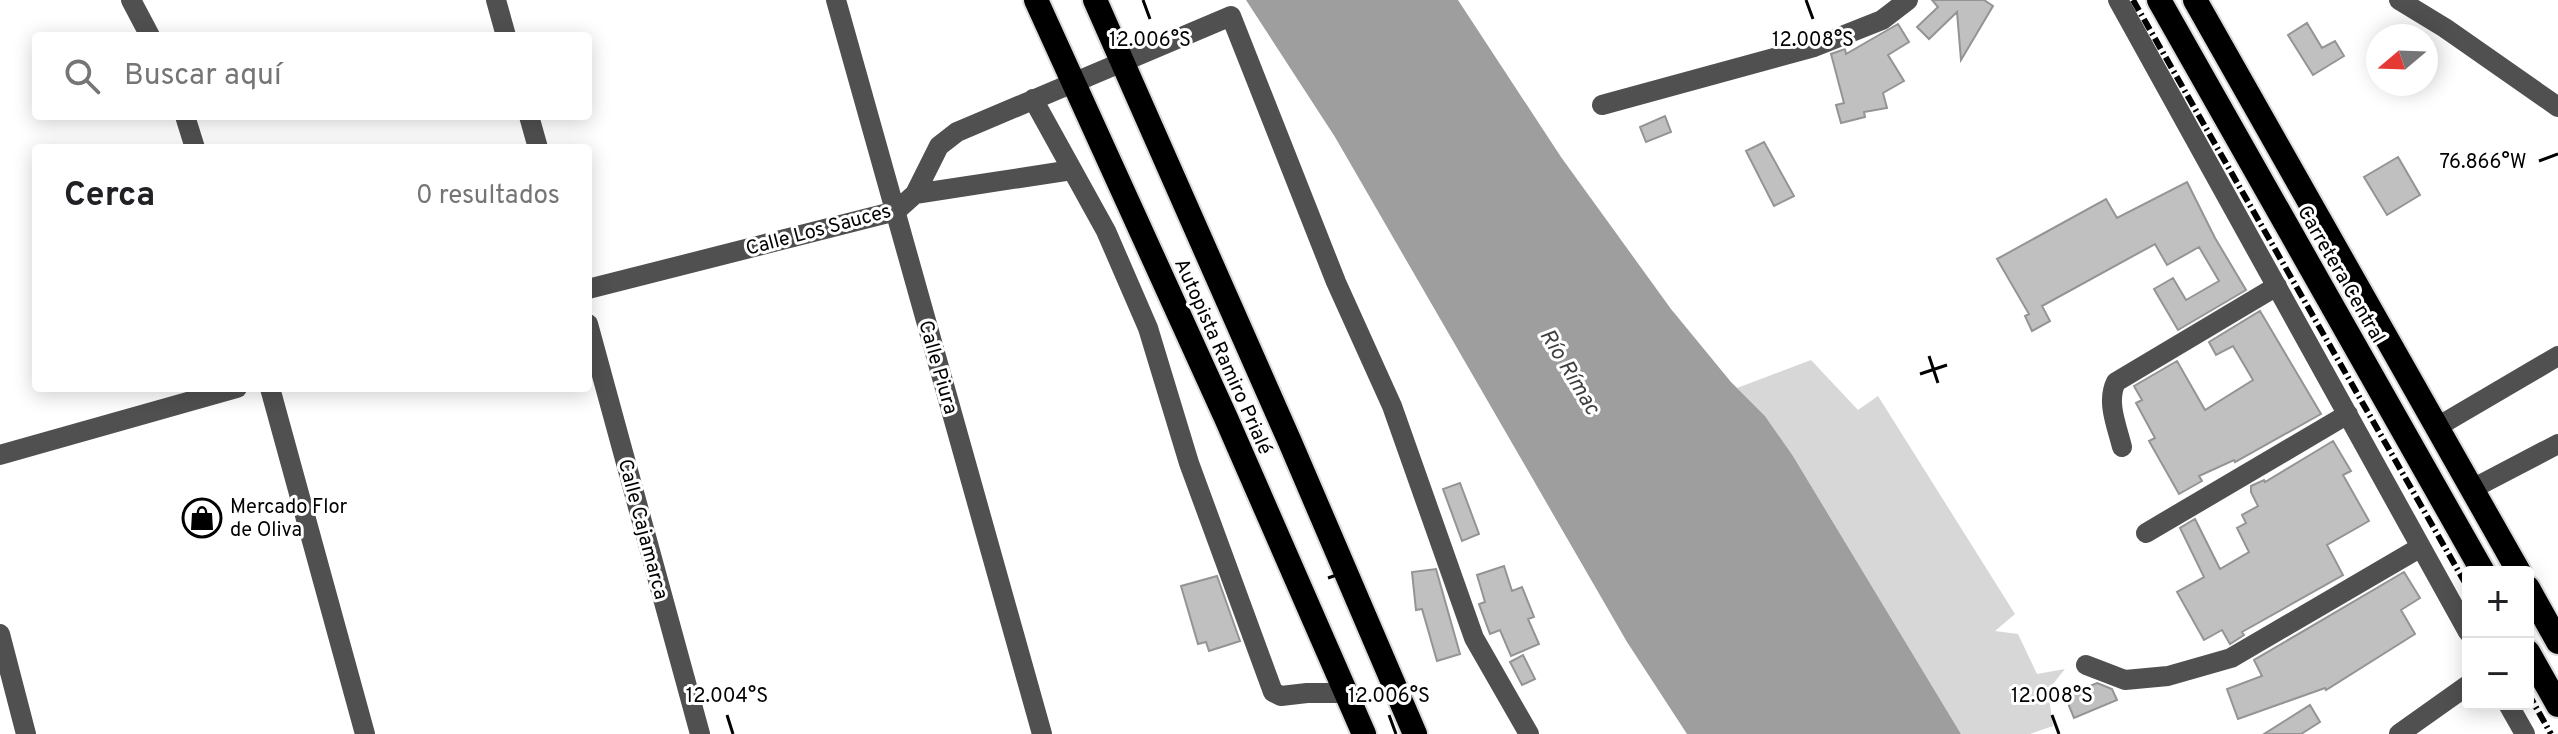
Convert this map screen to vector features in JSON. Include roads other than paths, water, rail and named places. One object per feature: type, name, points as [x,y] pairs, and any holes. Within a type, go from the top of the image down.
[{"type":"highway","name":"Autopista Ramiro Prialé","points":[[1036,0],[1226,418],[1364,734]]},
{"type":"highway","name":"Autopista Ramiro Prialé","points":[[1095,0],[1415,734]]},
{"type":"highway","name":"Carretera Central","points":[[2159,0],[2480,566]]},
{"type":"highway","name":"Carretera Central","points":[[2195,0],[2516,566]]},
{"type":"highway","points":[[2459,529],[2486,513]]},
{"type":"highway","points":[[2534,599],[2558,642]]},
{"type":"highway","points":[[2534,663],[2558,705]]},
{"type":"street","points":[[131,0],[148,32]]},
{"type":"street","points":[[496,0],[505,32]]},
{"type":"street","name":"Calle Piura","points":[[836,0],[1042,734]]},
{"type":"street","points":[[1602,105],[1814,47],[1882,20],[1908,0]]},
{"type":"street","points":[[2118,0],[2462,621]]},
{"type":"street","points":[[2399,0],[2445,28],[2558,107]]},
{"type":"street","name":"Calle Los Sauces","points":[[592,288],[896,211],[915,194],[939,146],[957,132],[1229,15],[1233,18],[1336,282],[1392,406],[1474,638],[1529,734]]},
{"type":"street","points":[[1033,99],[1106,231],[1148,328],[1189,463],[1273,692],[1281,696],[1347,693]]},
{"type":"street","points":[[186,120],[194,144]]},
{"type":"street","points":[[530,120],[537,144]]},
{"type":"street","points":[[915,194],[1072,170]]},
{"type":"street","points":[[2122,447],[2112,404],[2111,392],[2116,382],[2277,286]]},
{"type":"street","name":"Calle Cajamarca","points":[[592,339],[700,734]]},
{"type":"street","points":[[2437,427],[2558,356]]},
{"type":"street","points":[[0,455],[223,392]]},
{"type":"street","points":[[271,392],[365,734]]},
{"type":"street","points":[[2146,533],[2348,414]]},
{"type":"street","points":[[2472,489],[2558,444]]},
{"type":"street","points":[[2086,665],[2125,680],[2168,676],[2231,658],[2421,547]]},
{"type":"street","points":[[0,634],[26,734]]},
{"type":"street","points":[[2399,734],[2462,689]]},
{"type":"street","points":[[2511,710],[2525,734]]},
{"type":"water","name":"Río Rímac","points":[[1246,0],[1458,0],[1561,157],[1671,309],[1731,382],[1765,416],[1793,456],[1961,734],[1687,734],[1627,642],[1335,137]]},
{"type":"railway","points":[[2133,0],[2462,577]]},
{"type":"railway","points":[[2534,704],[2551,734]]},
{"type":"place","name":"Mercado Flor de Oliva","points":[[202,518]]}]
